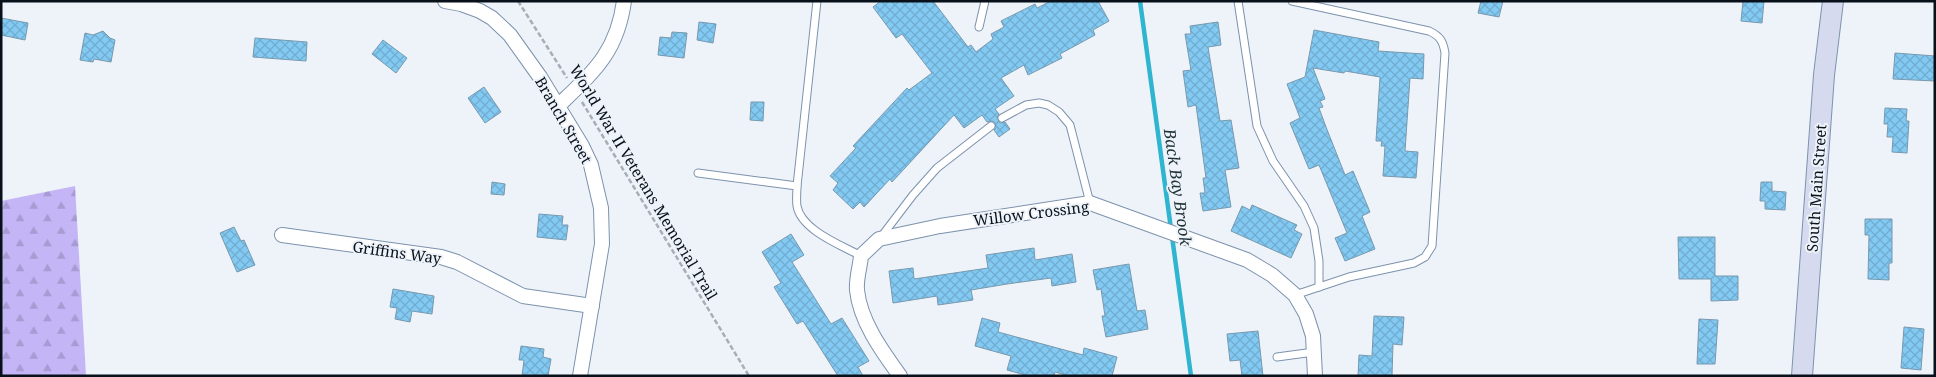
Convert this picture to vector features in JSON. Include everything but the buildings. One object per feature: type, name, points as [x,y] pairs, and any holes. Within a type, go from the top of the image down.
[{"type":"main road","name":"South Main Street","points":[[1802,376],[1824,75],[1832,1]]},
{"type":"street","name":"Branch Street","points":[[444,1],[461,4],[480,11],[505,29],[521,48],[558,106],[591,165],[601,208],[602,244],[580,376]]},
{"type":"street","points":[[558,106],[590,76],[606,55],[620,22],[624,1]]},
{"type":"street","name":"Willow Crossing","points":[[879,239],[940,226],[1090,203],[1247,260],[1272,275],[1295,295],[1306,314],[1313,336],[1315,376]]},
{"type":"street","name":"Griffins Way","points":[[282,235],[441,257],[457,262],[523,296],[592,306]]},
{"type":"street","points":[[879,239],[861,256],[857,289],[862,313],[885,355],[900,376]]},
{"type":"lane","points":[[817,1],[797,186],[797,206],[802,219],[813,230],[861,256]]},
{"type":"lane","points":[[979,28],[985,1]]},
{"type":"lane","points":[[1238,1],[1257,126],[1273,161],[1304,206],[1314,228],[1319,260],[1319,287]]},
{"type":"lane","points":[[1292,1],[1429,31],[1438,35],[1443,42],[1445,54],[1432,246],[1425,257],[1414,263],[1349,277],[1295,295]]},
{"type":"lane","points":[[1002,118],[1026,105],[1039,103],[1048,105],[1059,112],[1070,125],[1090,203]]},
{"type":"lane","points":[[879,239],[913,195],[937,168],[991,126]]},
{"type":"lane","points":[[698,173],[797,186]]},
{"type":"lane","points":[[1276,357],[1314,352]]},
{"type":"path","name":"World War II Veterans Memorial Trail","points":[[518,1],[575,90],[749,376]]},
{"type":"green space","points":[[75,186],[86,376],[1,376],[1,201]]},
{"type":"waterway","name":"Back Bay Brook","points":[[1140,1],[1191,376]]}]
